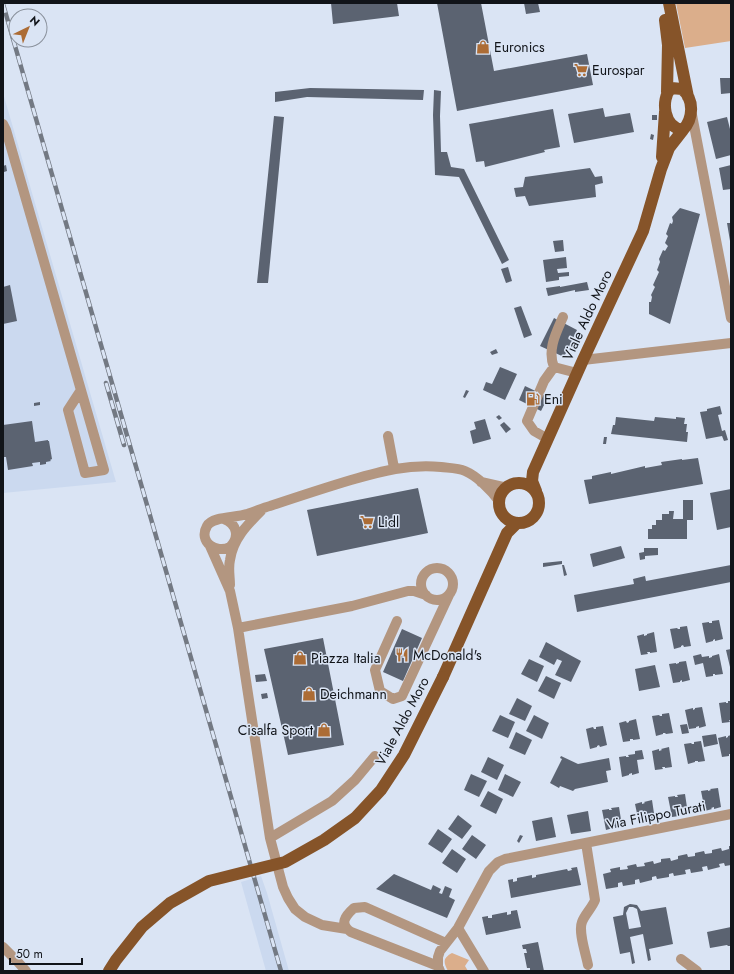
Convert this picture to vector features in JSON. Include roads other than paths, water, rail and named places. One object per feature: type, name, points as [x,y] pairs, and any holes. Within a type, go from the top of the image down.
[{"type":"main road","points":[[661,169],[665,103],[668,92],[668,45],[663,3]]},
{"type":"main road","points":[[661,169],[669,148],[688,125],[692,115],[668,3]]},
{"type":"main road","points":[[668,92],[671,88],[678,88],[686,93],[688,97]]},
{"type":"main road","points":[[665,112],[666,116],[673,125],[680,130],[683,130]]},
{"type":"main road","name":"Viale Aldo Moro","points":[[109,971],[142,927],[170,903],[209,881],[285,862],[324,840],[355,818],[381,790],[404,755],[443,677],[507,533],[517,523],[530,521],[538,511],[539,498],[532,481],[533,472],[643,231],[661,169]]},
{"type":"main road","points":[[499,501],[501,494],[505,489],[527,478],[533,472]]},
{"type":"main road","points":[[514,484],[531,486],[536,491]]},
{"type":"main road","name":"Viale Aldo Moro","points":[[499,501],[499,508],[506,518],[507,533]]},
{"type":"main road","points":[[506,518],[511,522],[517,523]]},
{"type":"street","points":[[692,115],[727,280],[731,318]]},
{"type":"street","points":[[3,124],[6,130],[81,390],[104,470],[85,473],[68,410],[81,390]]},
{"type":"street","points":[[554,367],[551,359],[553,340],[563,317]]},
{"type":"street","points":[[583,360],[731,343]]},
{"type":"street","points":[[554,367],[577,373]]},
{"type":"street","points":[[548,439],[534,431],[527,421],[544,381],[554,367]]},
{"type":"street","points":[[388,436],[394,468]]},
{"type":"street","points":[[230,591],[205,536],[207,527],[214,520],[246,515],[318,489],[394,468],[423,465],[465,471],[480,481],[499,501]]},
{"type":"street","points":[[480,481],[503,487],[514,484]]},
{"type":"street","points":[[210,546],[215,549],[225,549],[234,543],[243,530],[265,507]]},
{"type":"street","points":[[224,519],[233,524],[236,528],[236,538],[229,561],[230,591],[238,628],[270,838],[283,887],[288,898],[295,909],[305,917],[322,925],[347,929],[351,932],[439,968]]},
{"type":"street","points":[[397,621],[375,670],[380,691],[393,699],[402,696],[450,593],[452,588],[451,578],[444,570],[440,568],[430,570],[426,572],[414,587],[408,591]]},
{"type":"street","points":[[422,578],[421,586],[426,595]]},
{"type":"street","points":[[238,628],[352,606],[408,591],[414,591],[430,598],[441,599],[450,593]]},
{"type":"street","points":[[270,838],[332,801],[355,780],[375,756]]},
{"type":"street","name":"Via Filippo Turati","points":[[439,968],[438,957],[446,943],[458,928],[489,871],[498,862],[505,859],[731,814]]},
{"type":"street","points":[[586,843],[595,900],[581,923],[580,931],[588,965]]},
{"type":"street","points":[[347,929],[344,922],[346,916],[354,908],[365,907],[446,943]]},
{"type":"street","points":[[458,928],[484,971]]},
{"type":"street","points":[[3,947],[26,971]]},
{"type":"street","points":[[680,959],[697,971]]},
{"type":"railway","points":[[3,4],[281,971]]},
{"type":"railway","points":[[106,383],[124,445]]},
{"type":"place","name":"Euronics","points":[[483,47]]},
{"type":"place","name":"Eurospar","points":[[581,70]]},
{"type":"place","name":"Eni","points":[[533,399]]},
{"type":"place","name":"Lidl","points":[[367,522]]},
{"type":"place","name":"McDonald's","points":[[402,655]]},
{"type":"place","name":"Piazza Italia","points":[[300,658]]},
{"type":"place","name":"Deichmann","points":[[309,694]]},
{"type":"place","name":"Cisalfa Sport","points":[[324,730]]}]
